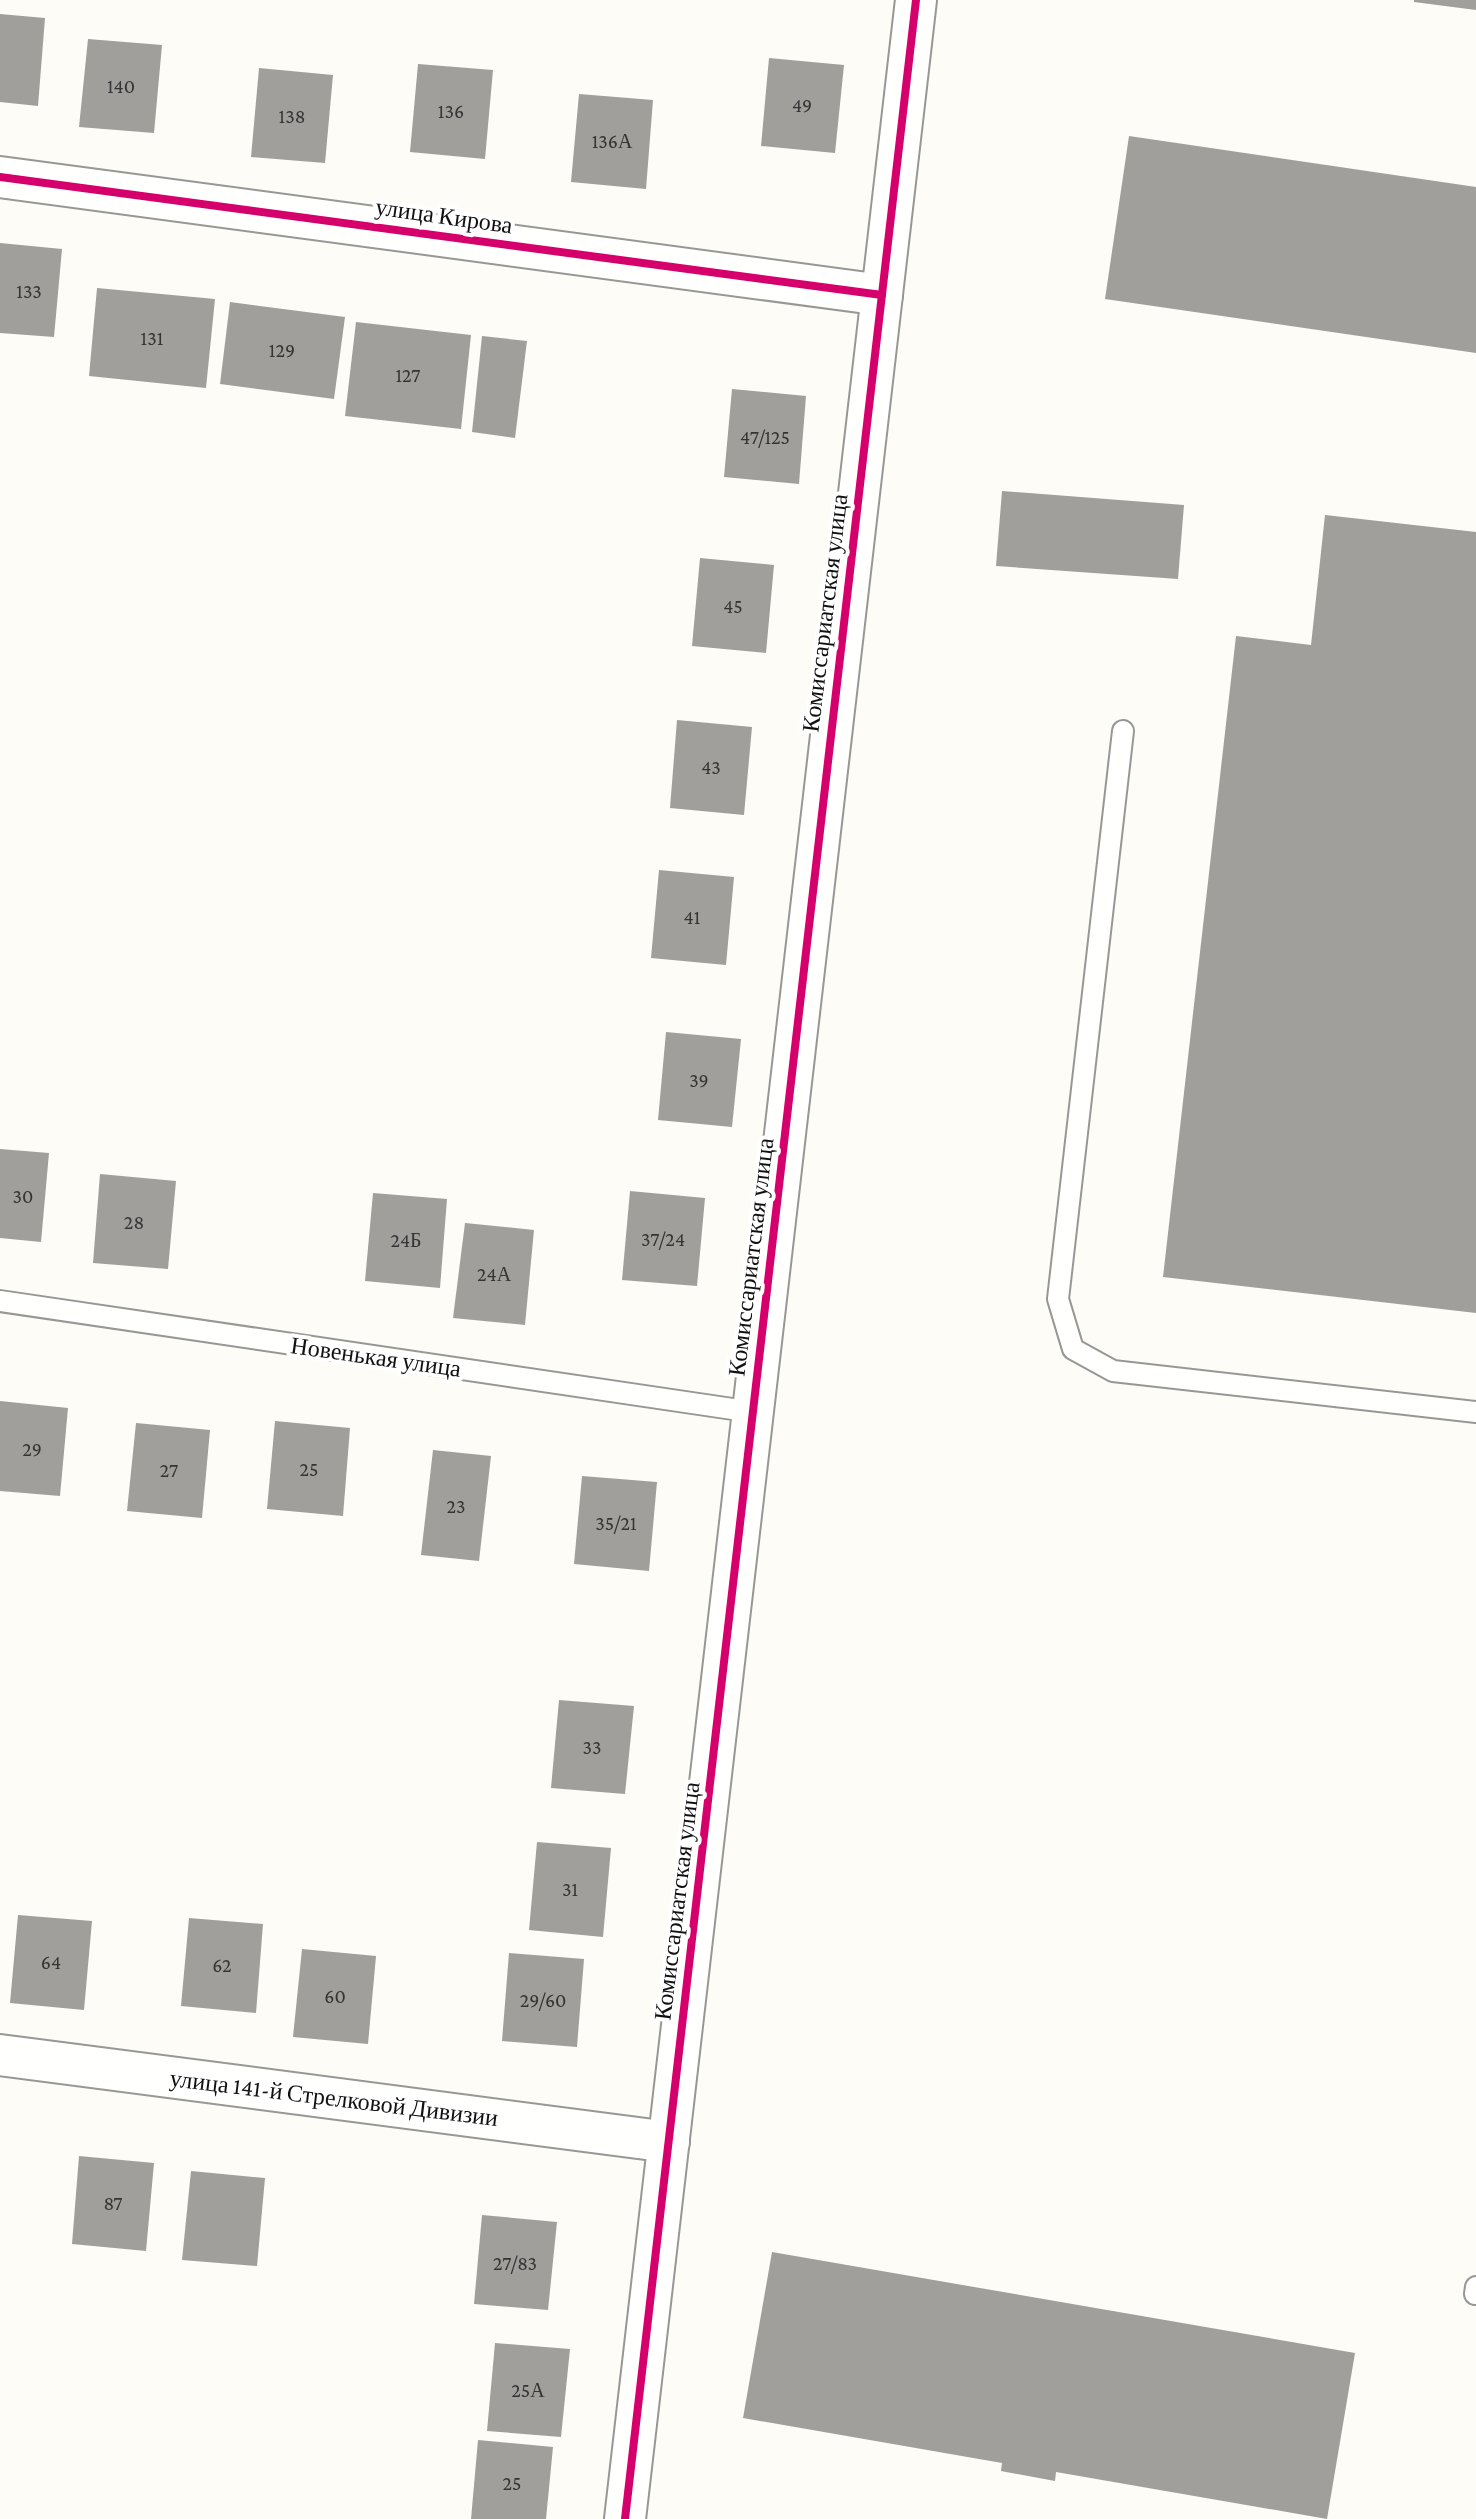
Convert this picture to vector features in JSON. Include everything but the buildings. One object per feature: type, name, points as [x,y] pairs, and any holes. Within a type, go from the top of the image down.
[{"type":"street","name":"Комиссариатская улица","points":[[625,2519],[916,0]]},
{"type":"street","name":"улица Кирова","points":[[0,177],[882,295]]},
{"type":"street","name":"улица 141-й Стрелковой Дивизии","points":[[0,2055],[669,2142]]},
{"type":"lane","points":[[1123,731],[1058,1299],[1073,1349],[1113,1371],[1476,1412]]},
{"type":"lane","name":"Новенькая улица","points":[[0,1301],[753,1412]]},
{"type":"lane","points":[[1475,2294],[1476,2287]]},
{"type":"cycle path","points":[[625,2519],[916,0]]},
{"type":"cycle path","points":[[0,177],[882,295]]}]
